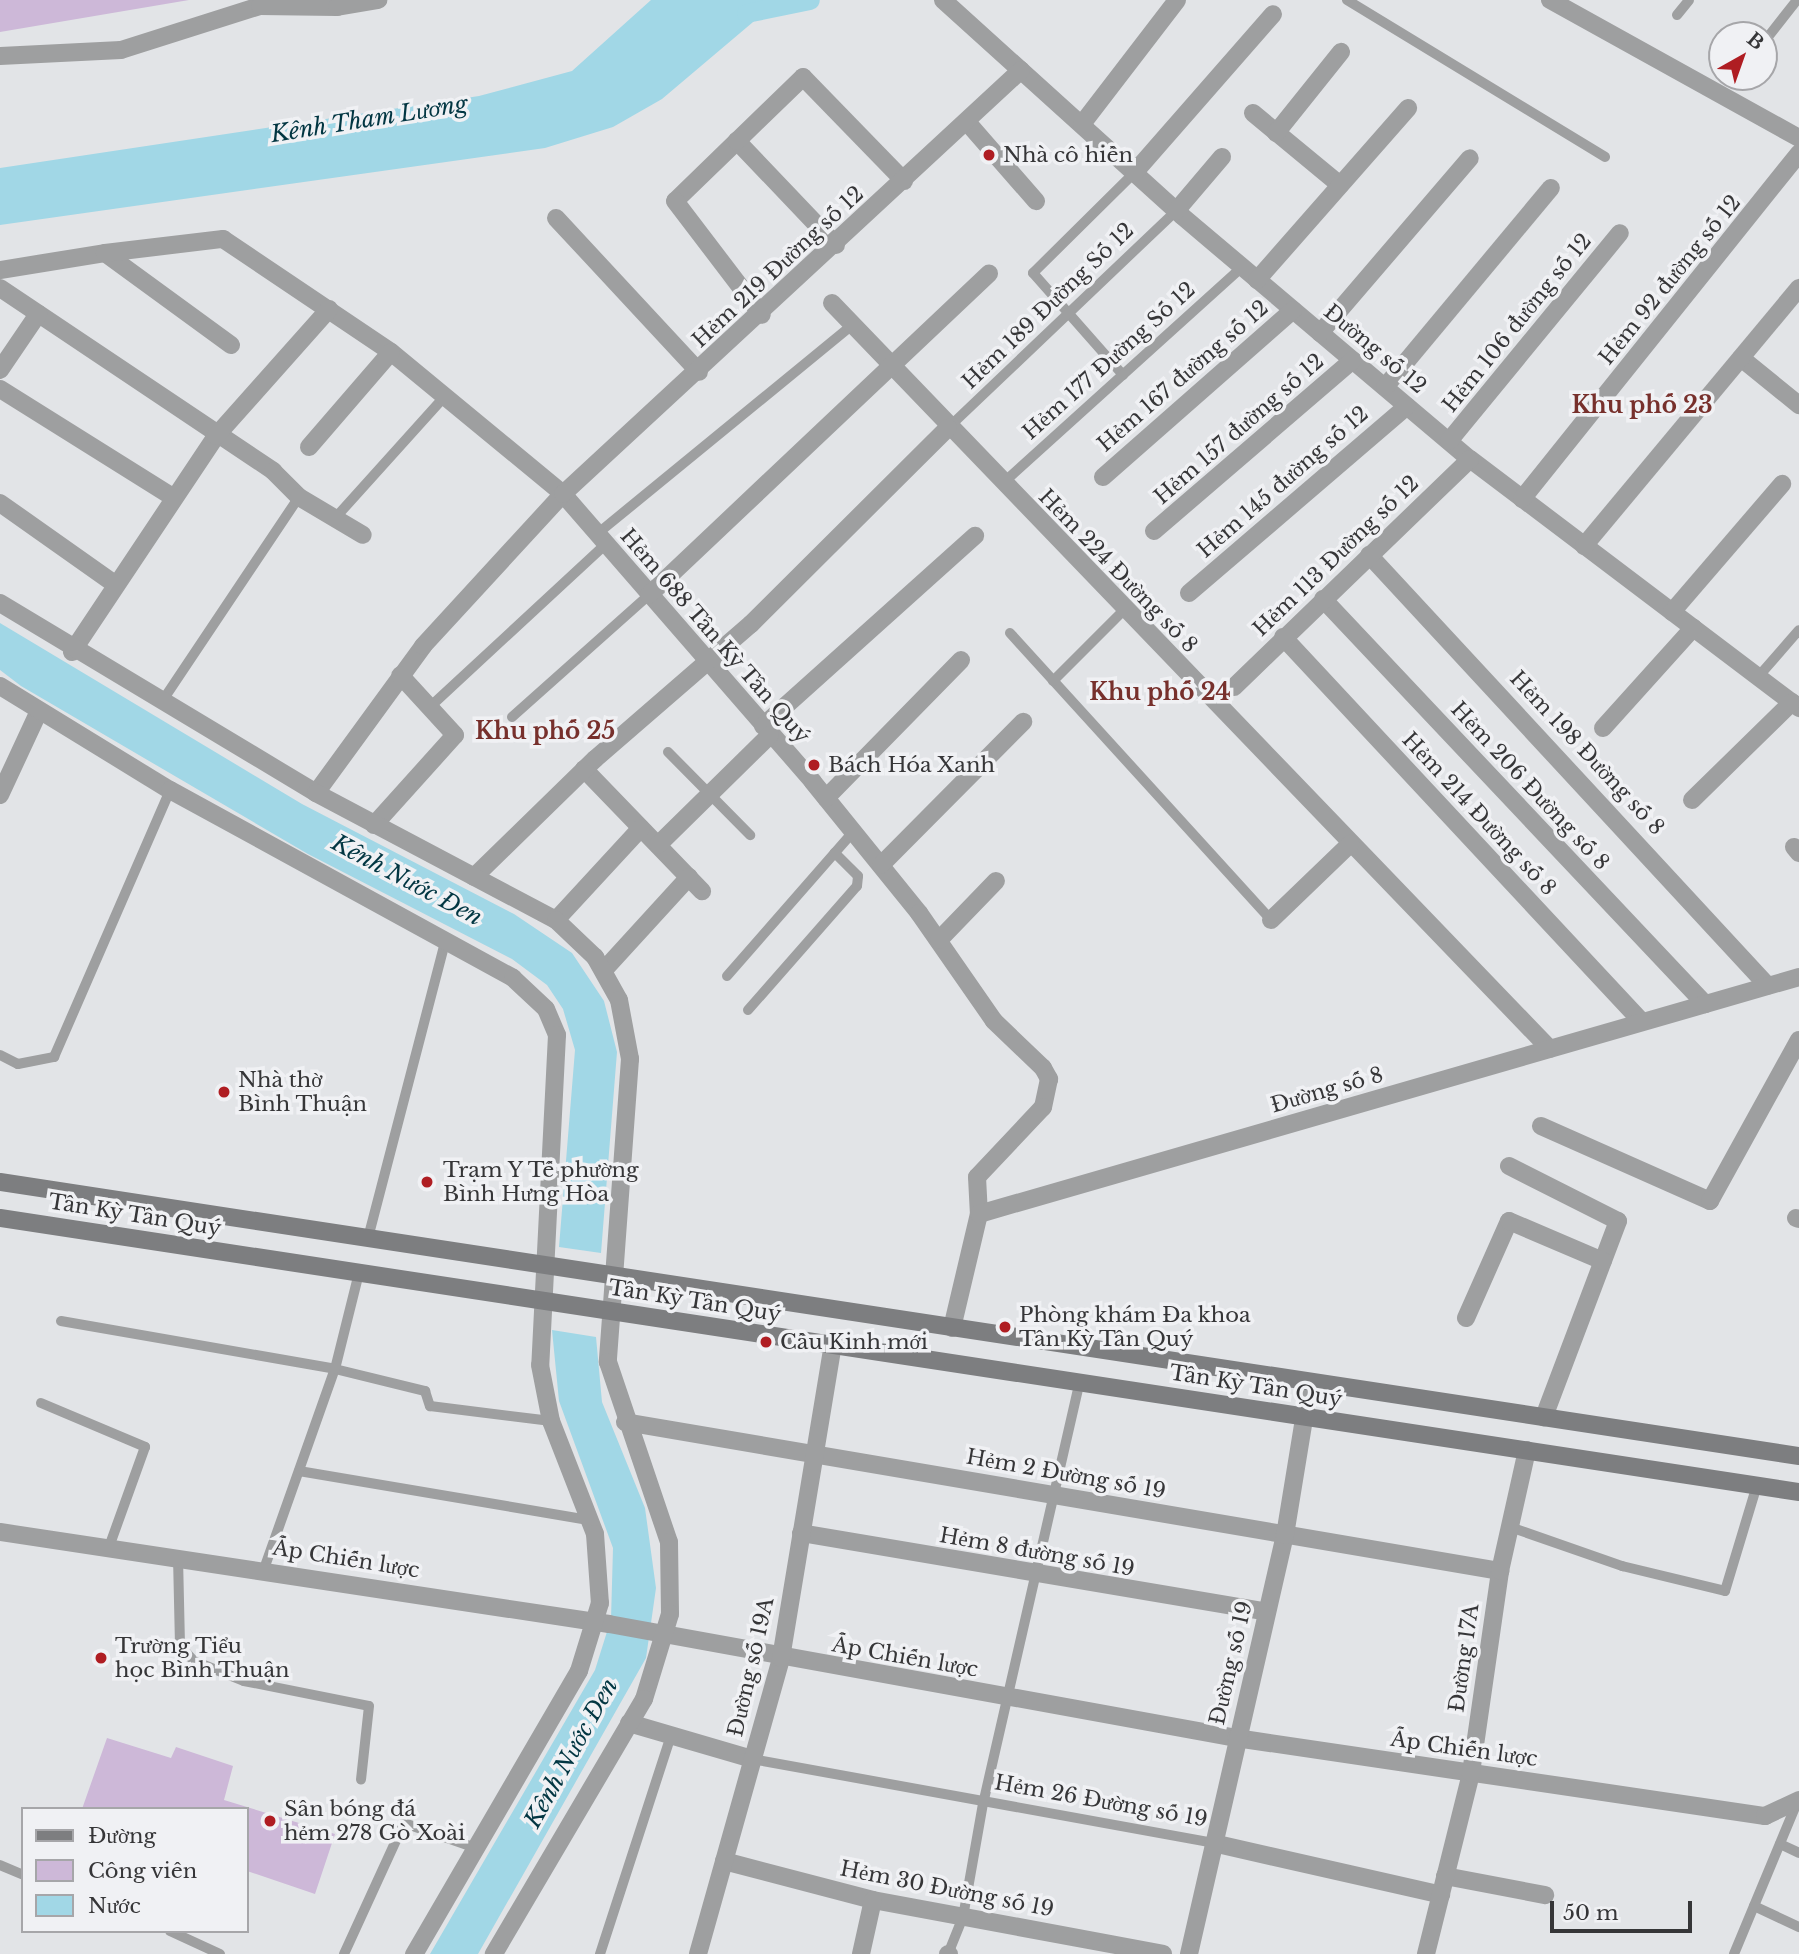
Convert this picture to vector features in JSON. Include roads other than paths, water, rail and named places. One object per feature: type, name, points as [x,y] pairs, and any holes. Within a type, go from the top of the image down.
[{"type":"main road","name":"Tân Kỳ Tân Quý","points":[[0,1182],[1799,1456]]},
{"type":"main road","name":"Tân Kỳ Tân Quý","points":[[0,1218],[1799,1492]]},
{"type":"street","points":[[0,56],[121,50],[260,6],[337,7],[378,0]]},
{"type":"street","name":"Đường số 12","points":[[943,0],[1176,211],[1471,459],[1795,705]]},
{"type":"street","points":[[1082,124],[1177,0]]},
{"type":"street","points":[[1550,0],[1799,138]]},
{"type":"street","points":[[1135,173],[1273,14]]},
{"type":"street","points":[[1276,133],[1341,52]]},
{"type":"street","name":"Hẻm 219 Đường số 12","points":[[316,793],[400,676],[563,494],[762,315],[1021,70]]},
{"type":"street","points":[[762,315],[675,201],[803,77],[904,181]]},
{"type":"street","points":[[1257,280],[1408,107]]},
{"type":"street","points":[[1252,113],[1340,186]]},
{"type":"street","points":[[967,122],[1036,201]]},
{"type":"street","points":[[737,141],[836,245]]},
{"type":"street","name":"Hẻm 92 đường số 12","points":[[1522,499],[1799,153]]},
{"type":"street","points":[[1176,211],[1222,158]]},
{"type":"street","points":[[1320,333],[1470,158]]},
{"type":"street","points":[[1385,387],[1551,188]]},
{"type":"street","points":[[556,218],[698,372]]},
{"type":"street","name":"Hẻm 106 đường số 12","points":[[1450,441],[1620,233]]},
{"type":"street","name":"Hẻm 688 Tân Kỳ Tân Quý","points":[[105,253],[223,239],[391,352],[563,494],[881,865],[939,940],[994,1021],[1049,1079],[1043,1107],[977,1177],[979,1214]]},
{"type":"street","points":[[0,270],[105,253],[230,345]]},
{"type":"street","points":[[649,596],[894,370],[989,273]]},
{"type":"street","points":[[0,288],[216,436],[273,471],[299,498],[337,516],[363,535]]},
{"type":"street","points":[[1584,545],[1799,288]]},
{"type":"street","name":"Hẻm 224 Đường số 8","points":[[832,303],[948,428],[1550,1049]]},
{"type":"street","points":[[72,652],[171,496],[216,436],[329,309]]},
{"type":"street","name":"Hẻm 167 đường số 12","points":[[1103,477],[1293,310]]},
{"type":"street","points":[[0,370],[38,314]]},
{"type":"street","points":[[309,447],[391,352]]},
{"type":"street","points":[[1741,358],[1799,405]]},
{"type":"street","name":"Hẻm 157 đường số 12","points":[[1154,531],[1353,360]]},
{"type":"street","points":[[0,389],[171,496]]},
{"type":"street","name":"Hẻm 145 đường số 12","points":[[1189,593],[1407,406]]},
{"type":"street","points":[[474,877],[584,769],[705,662],[948,428]]},
{"type":"street","name":"Hẻm 113 Đường số 12","points":[[1234,687],[1323,598],[1471,459]]},
{"type":"street","points":[[1672,612],[1782,484]]},
{"type":"street","points":[[0,503],[115,584]]},
{"type":"street","points":[[658,845],[708,796],[766,731],[975,536]]},
{"type":"street","name":"Hẻm 198 Đường số 8","points":[[1368,555],[1768,986]]},
{"type":"street","name":"Hẻm 206 Đường số 8","points":[[1323,598],[1705,1004]]},
{"type":"street","points":[[0,603],[72,652],[316,793],[556,920],[604,970],[626,1019],[630,1059],[608,1362],[625,1422],[668,1542],[661,1633],[629,1723],[494,1954]]},
{"type":"street","points":[[1603,728],[1693,628]]},
{"type":"street","name":"Hẻm 214 Đường số 8","points":[[1283,637],[1642,1022]]},
{"type":"street","points":[[825,798],[961,660]]},
{"type":"street","points":[[374,825],[455,735],[432,705],[400,676]]},
{"type":"street","points":[[0,686],[38,713],[170,790],[525,987],[546,1009],[557,1035],[540,1365],[551,1421],[590,1520],[600,1568],[603,1623],[579,1671],[473,1847],[414,1954]]},
{"type":"street","points":[[1692,800],[1795,705]]},
{"type":"street","points":[[0,795],[38,713]]},
{"type":"street","points":[[881,865],[1023,722]]},
{"type":"street","points":[[584,769],[702,891]]},
{"type":"street","points":[[556,920],[641,828]]},
{"type":"street","points":[[1270,920],[1350,844]]},
{"type":"street","points":[[604,970],[689,877]]},
{"type":"street","points":[[939,940],[996,881]]},
{"type":"street","name":"Đường số 8","points":[[979,1214],[1799,977]]},
{"type":"street","points":[[1541,1126],[1710,1201],[1799,1040]]},
{"type":"street","points":[[1509,1166],[1616,1217],[1603,1261],[1544,1417]]},
{"type":"street","points":[[952,1328],[979,1214]]},
{"type":"street","points":[[1466,1318],[1509,1221],[1603,1261]]},
{"type":"street","name":"Đường số 19A","points":[[698,1954],[781,1658],[833,1345]]},
{"type":"street","name":"Đường số 19","points":[[1189,1954],[1236,1738],[1285,1535],[1310,1382]]},
{"type":"street","name":"Hẻm 2 Đường số 19","points":[[625,1422],[1500,1571]]},
{"type":"street","name":"Đường 17A","points":[[1426,1954],[1471,1773],[1500,1571],[1527,1450]]},
{"type":"street","name":"Ấp Chiến lược","points":[[0,1532],[264,1569],[603,1623],[781,1658],[1236,1738],[1765,1816],[1798,1801]]},
{"type":"street","name":"Hẻm 8 đường số 19","points":[[801,1533],[1035,1576],[1266,1612]]},
{"type":"street","points":[[629,1723],[752,1759]]},
{"type":"street","name":"Hẻm 26 Đường số 19","points":[[1213,1843],[1441,1895]]},
{"type":"street","name":"Hẻm 30 Đường số 19","points":[[724,1861],[873,1900],[1163,1954]]},
{"type":"street","points":[[1445,1876],[1545,1895]]},
{"type":"street","points":[[861,1954],[873,1900]]},
{"type":"lane","points":[[1347,0],[1605,157]]},
{"type":"lane","points":[[1677,15],[1689,0]]},
{"type":"lane","points":[[1778,24],[1797,0]]},
{"type":"lane","points":[[1123,375],[1033,273],[1135,173]]},
{"type":"lane","name":"Hẻm 189 Đường Số 12","points":[[948,428],[1176,211]]},
{"type":"lane","name":"Hẻm 177 Đường Số 12","points":[[1002,484],[1242,267]]},
{"type":"lane","points":[[432,705],[601,539],[852,325]]},
{"type":"lane","points":[[337,516],[446,395]]},
{"type":"lane","points":[[161,703],[299,498]]},
{"type":"lane","points":[[512,717],[649,596]]},
{"type":"lane","points":[[1054,681],[1124,610]]},
{"type":"lane","points":[[1758,677],[1799,630]]},
{"type":"lane","points":[[1010,633],[1270,920]]},
{"type":"lane","points":[[668,752],[708,796],[750,835]]},
{"type":"lane","points":[[0,1055],[18,1064],[54,1057],[170,790]]},
{"type":"lane","points":[[727,976],[853,832]]},
{"type":"lane","points":[[748,1010],[857,886],[858,876],[835,853]]},
{"type":"lane","points":[[368,1238],[445,942]]},
{"type":"lane","points":[[264,1569],[335,1369],[359,1273]]},
{"type":"lane","points":[[61,1321],[335,1369],[425,1391],[430,1406],[551,1421]]},
{"type":"lane","points":[[948,1954],[963,1917],[983,1804],[1010,1699],[1052,1495],[1080,1382]]},
{"type":"lane","points":[[41,1403],[145,1447],[109,1547]]},
{"type":"lane","points":[[299,1471],[590,1520]]},
{"type":"lane","points":[[1510,1527],[1622,1566],[1725,1591],[1757,1485]]},
{"type":"lane","points":[[178,1557],[180,1646],[194,1661],[244,1681],[369,1706],[361,1780]]},
{"type":"lane","points":[[600,1954],[671,1736]]},
{"type":"lane","name":"Hẻm 26 Đường số 19","points":[[752,1759],[983,1804],[1213,1843]]},
{"type":"lane","points":[[1734,1954],[1798,1801]]},
{"type":"lane","points":[[344,1954],[404,1823],[473,1847]]},
{"type":"lane","points":[[1780,1844],[1799,1853]]},
{"type":"lane","points":[[0,1865],[21,1874]]},
{"type":"lane","points":[[1754,1906],[1799,1927]]},
{"type":"lane","points":[[174,1933],[220,1954]]},
{"type":"water","name":"Kênh Tham Lương","points":[[651,0],[779,0],[662,99],[613,127],[545,148],[0,225],[0,168],[479,96],[572,71]]},
{"type":"water","name":"Kênh Nước Đen","points":[[0,623],[302,804],[514,914],[572,953],[604,1001],[617,1052],[601,1253],[559,1247],[575,1050],[563,1009],[547,985],[512,959],[308,854],[21,686],[0,670]]},
{"type":"water","name":"Kênh Nước Đen","points":[[552,1330],[596,1337],[602,1402],[645,1508],[656,1588],[646,1658],[478,1954],[430,1954],[595,1670],[611,1619],[613,1548],[559,1401]]},
{"type":"waterway","points":[[746,13],[810,0]]},
{"type":"place","name":"Nhà cô hiền","points":[[989,155]]},
{"type":"place","name":"Bách Hóa Xanh","points":[[814,765]]},
{"type":"place","name":"Nhà thờ Bình Thuận","points":[[224,1092]]},
{"type":"place","name":"Trạm Y Tế phường Bình Hưng Hòa","points":[[427,1182]]},
{"type":"place","name":"Phòng khám Đa khoa Tân Kỳ Tân Quý","points":[[1005,1327]]},
{"type":"place","name":"Cầu Kinh mới","points":[[766,1342]]},
{"type":"place","name":"Trường Tiểu học Bình Thuận","points":[[101,1658]]},
{"type":"place","name":"Sân bóng đá hẻm 278 Gò Xoài","points":[[270,1821]]},
{"type":"district","name":"Khu phố 23","points":[[1642,405]]},
{"type":"district","name":"Khu phố 24","points":[[1160,692]]},
{"type":"district","name":"Khu phố 25","points":[[545,731]]}]
